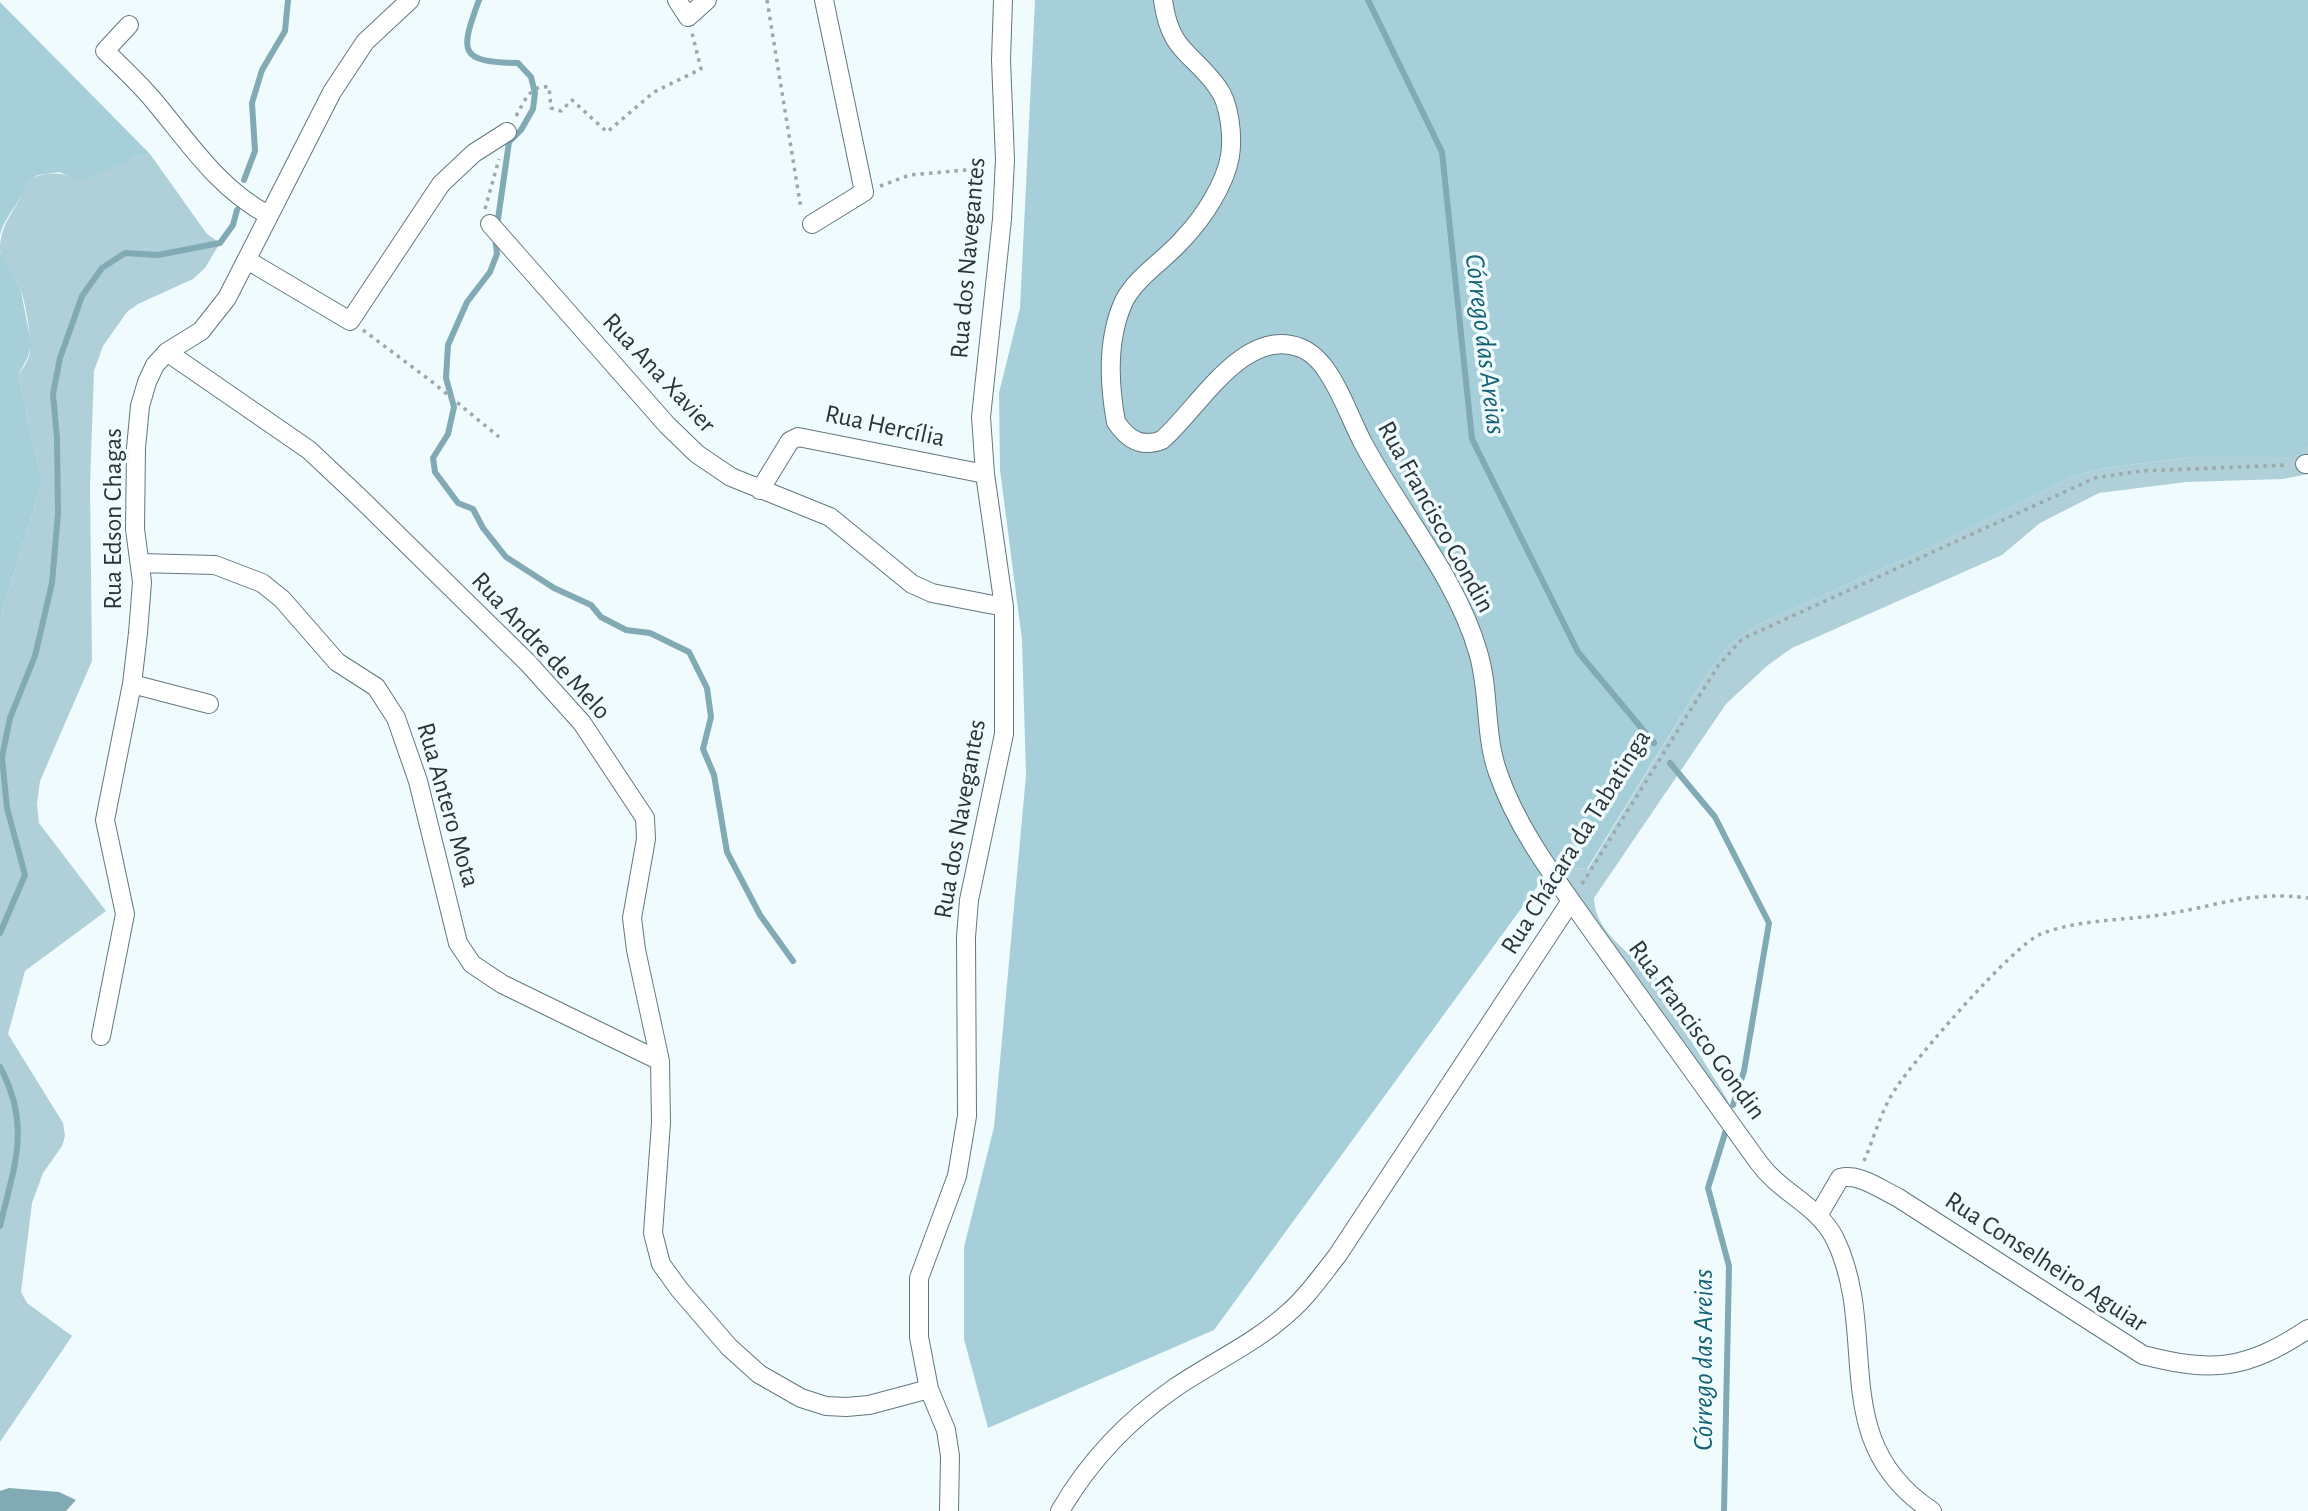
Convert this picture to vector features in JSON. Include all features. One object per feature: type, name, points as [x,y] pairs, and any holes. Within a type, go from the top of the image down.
[{"type":"street","name":"Rua Edson Chagas","points":[[101,1036],[125,914],[105,820],[132,684],[142,599],[135,528],[138,420],[151,371],[167,352],[201,331],[211,321],[227,298],[332,92],[371,36],[410,0]]},
{"type":"street","points":[[677,0],[688,17],[707,0]]},
{"type":"street","points":[[812,224],[864,192],[824,0]]},
{"type":"street","name":"Rua dos Navegantes","points":[[949,1511],[952,1472],[948,1443],[929,1389],[919,1337],[919,1278],[957,1176],[967,1116],[966,937],[970,900],[1004,734],[1004,607],[985,474],[982,389],[1002,219],[1003,0]]},
{"type":"street","name":"Rua Francisco Gondin","points":[[1163,0],[1165,13],[1180,49],[1220,90],[1230,128],[1230,156],[1218,189],[1200,217],[1125,300],[1110,363],[1116,422],[1135,441],[1156,442],[1169,433],[1228,369],[1256,349],[1277,344],[1297,346],[1312,354],[1337,388],[1364,444],[1467,621],[1483,677],[1488,733],[1497,771],[1535,846],[1761,1166],[1819,1214],[1833,1236],[1850,1284],[1865,1420],[1875,1452],[1894,1478],[1932,1511]]},
{"type":"street","points":[[129,24],[105,51],[152,99],[213,173],[246,203],[268,215]]},
{"type":"street","points":[[247,260],[350,321],[441,184],[474,153],[507,132]]},
{"type":"street","name":"Rua Ana Xavier","points":[[494,229],[687,444],[731,477],[760,490],[794,500],[830,517],[912,584],[932,593],[1004,607]]},
{"type":"street","name":"Rua Andre de Melo","points":[[167,352],[309,450],[528,663],[582,723],[647,823],[634,896],[633,931],[660,1061],[661,1123],[653,1233],[661,1264],[679,1289],[729,1347],[759,1374],[801,1398],[826,1406],[846,1407],[869,1405],[929,1389]]},
{"type":"street","name":"Rua Hercília","points":[[760,490],[790,441],[799,437],[985,474]]},
{"type":"street","name":"Rua Antero Mota","points":[[140,563],[215,565],[262,583],[282,599],[337,662],[376,687],[396,718],[418,781],[458,943],[466,958],[502,984],[660,1061]]},
{"type":"street","points":[[132,684],[209,705]]},
{"type":"street","name":"Rua Chácara da Tabatinga","points":[[1060,1511],[1074,1486],[1109,1442],[1174,1388],[1271,1327],[1304,1298],[1337,1256],[1572,901]]},
{"type":"street","points":[[1819,1214],[1836,1180],[1844,1176],[1857,1179]]},
{"type":"street","name":"Rua Conselheiro Aguiar","points":[[1857,1179],[1897,1197],[2143,1354],[2182,1365],[2231,1365],[2287,1343],[2308,1329]]},
{"type":"path","points":[[767,0],[803,220],[805,224],[812,224]]},
{"type":"path","points":[[534,88],[549,87],[551,108],[561,111],[572,100],[607,132],[654,92],[701,69],[688,17]]},
{"type":"path","points":[[864,192],[923,173],[972,167],[1004,169]]},
{"type":"path","points":[[350,321],[437,385],[499,437]]},
{"type":"path","name":"Rua Chácara da Tabatinga","points":[[1572,901],[1718,666],[1742,639],[2095,478],[2141,471],[2306,464]]},
{"type":"path","points":[[1857,1179],[1895,1089],[1956,1016],[2018,951],[2038,934],[2062,928],[2175,913],[2256,895],[2308,898]]},
{"type":"shaded area","points":[[1035,0],[2308,0],[2308,446],[2303,453],[2294,457],[2191,457],[2106,468],[2074,476],[1935,545],[1757,625],[1728,646],[1709,671],[1587,869],[1574,868],[1558,858],[1214,1330],[988,1428],[964,1339],[964,1247],[994,1127],[1026,775],[1022,640],[1000,470],[999,393],[1020,308]]},
{"type":"shaded area","points":[[0,2],[150,154],[133,158],[81,180],[59,172],[38,175],[26,181],[0,235]]},
{"type":"shaded area","points":[[150,154],[207,234],[220,243],[205,268],[193,279],[138,304],[127,312],[103,346],[94,371],[90,485],[92,661],[40,781],[37,804],[39,823],[106,911],[25,971],[8,1034],[63,1123],[65,1136],[62,1146],[43,1173],[32,1203],[21,1292],[27,1303],[72,1336],[0,1442],[0,619],[42,483],[18,375],[29,356],[28,322],[20,287],[1,255],[1,239],[3,229],[20,199],[25,181],[40,175],[53,174],[81,179]]},
{"type":"shaded area","points":[[0,253],[20,286],[31,343],[28,357],[18,375],[42,483],[0,619]]},
{"type":"shaded area","points":[[1119,411],[1560,859],[1574,868],[1588,869],[1709,671],[1728,646],[1757,625],[1935,545],[2074,476],[2106,468],[2191,457],[2294,457],[2303,453],[2308,446],[2308,474],[2283,479],[2186,482],[2099,493],[2040,523],[2002,555],[1792,648],[1768,665],[1726,704],[1594,898],[1597,913],[1612,938],[1668,991],[1666,1000],[1727,1099],[1738,1125],[1612,945]]},
{"type":"shaded area","points":[[9,1488],[59,1492],[76,1500],[66,1511],[0,1511],[0,1491]]},
{"type":"waterway","points":[[244,180],[255,151],[252,103],[262,70],[285,31],[288,0]]},
{"type":"waterway","points":[[479,0],[469,32],[469,51],[484,60],[518,63],[531,77],[535,93],[533,109],[521,130],[509,142],[497,226]]},
{"type":"waterway","name":"Córrego das Areias","points":[[1368,0],[1442,152],[1472,439],[1578,652],[1654,743]]},
{"type":"waterway","points":[[0,933],[25,875],[7,808],[2,757],[10,718],[35,656],[52,583],[58,514],[57,438],[53,394],[60,358],[82,296],[102,268],[125,253],[158,255],[220,243],[233,225],[237,210]]},
{"type":"waterway","points":[[495,237],[497,254],[490,272],[467,302],[448,345],[446,378],[454,407],[448,434],[433,458],[435,472],[458,503],[473,509],[483,528],[506,557],[554,588],[591,605],[601,617],[626,630],[650,633],[689,652],[707,688],[711,717],[703,749],[714,775],[727,852],[760,915],[793,961]]},
{"type":"waterway","name":"Córrego das Areias","points":[[1670,763],[1715,817],[1769,923],[1744,1071],[1733,1105]]},
{"type":"waterway","points":[[0,1067],[10,1088],[18,1127],[15,1165],[0,1226]]},
{"type":"waterway","name":"Córrego das Areias","points":[[1724,1511],[1729,1266],[1708,1188],[1726,1130]]}]
